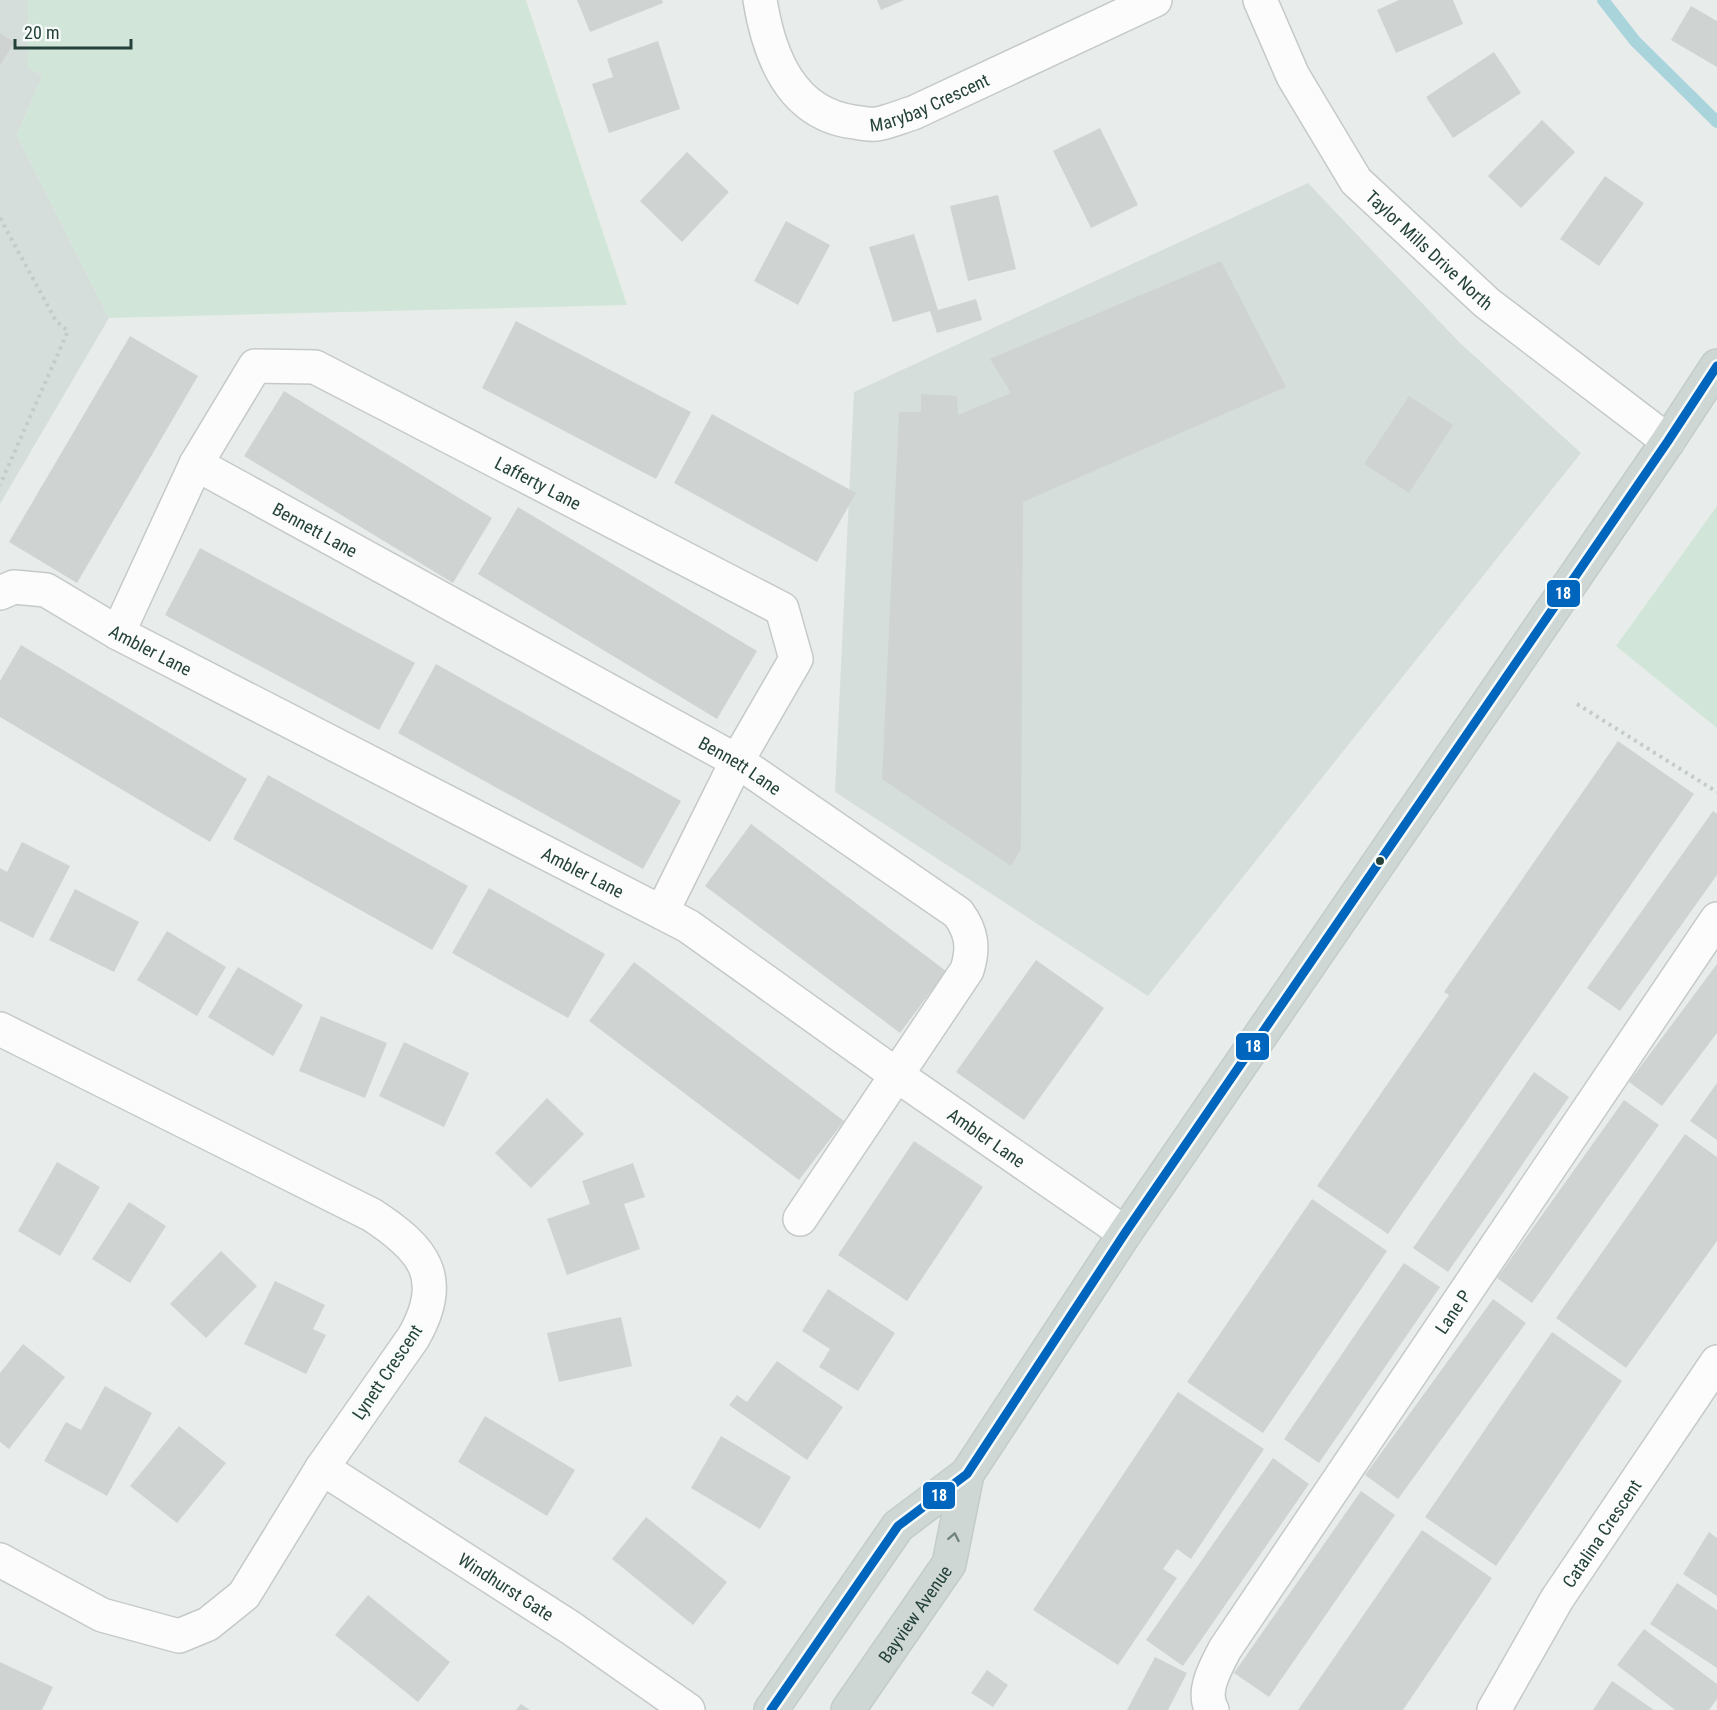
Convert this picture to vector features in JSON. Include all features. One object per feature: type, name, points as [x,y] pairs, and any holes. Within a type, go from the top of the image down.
[{"type":"main road","name":"Bayview Avenue","points":[[771,1710],[898,1526],[967,1474],[1125,1233],[1668,441],[1717,366]]},
{"type":"main road","name":"Bayview Avenue","points":[[848,1710],[949,1564],[967,1474]]},
{"type":"street","name":"Marybay Crescent","points":[[760,0],[766,39],[782,71],[807,104],[827,116],[876,124],[913,113],[1155,0]]},
{"type":"street","name":"Taylor Mills Drive North","points":[[1260,0],[1293,76],[1356,181],[1487,303],[1668,441]]},
{"type":"street","name":"Lafferty Lane","points":[[118,633],[196,464],[255,366],[315,367],[782,609],[796,659],[737,761],[662,912]]},
{"type":"street","name":"Bennett Lane","points":[[196,464],[737,761],[955,910],[966,923],[972,949],[967,970],[800,1219]]},
{"type":"street","name":"Ambler Lane","points":[[0,593],[14,587],[45,590],[118,633],[662,912],[701,935],[898,1076],[1125,1233]]},
{"type":"street","name":"Lane P","points":[[1212,1710],[1209,1705],[1209,1681],[1225,1649],[1717,919]]},
{"type":"street","name":"Lynett Crescent","points":[[0,1029],[372,1215],[397,1231],[420,1256],[429,1272],[429,1297],[425,1317],[322,1468],[244,1595],[208,1624],[179,1636],[102,1615],[0,1560]]},
{"type":"street","name":"Catalina Crescent","points":[[1494,1710],[1557,1599],[1717,1362]]},
{"type":"street","name":"Windhurst Gate","points":[[322,1468],[571,1628],[688,1710]]},
{"type":"path","points":[[0,218],[56,321],[68,331],[0,485]]},
{"type":"path","points":[[1577,704],[1717,792]]},
{"type":"shaded area","points":[[0,0],[28,0],[28,68],[43,75],[17,135],[109,318],[0,504]]},
{"type":"shaded area","points":[[1308,183],[1459,342],[1581,453],[1148,996],[835,792],[854,392]]},
{"type":"green space","points":[[28,0],[526,0],[627,305],[109,318],[17,135],[43,75],[28,68]]},
{"type":"green space","points":[[1717,506],[1717,728],[1616,646]]},
{"type":"building","points":[[577,0],[662,0],[663,3],[590,32]]},
{"type":"building","points":[[877,0],[904,0],[881,10]]},
{"type":"building","points":[[1399,0],[1453,0],[1463,24],[1396,53],[1377,10]]},
{"type":"building","points":[[1691,6],[1717,21],[1717,67],[1671,40]]},
{"type":"building","points":[[0,33],[14,42],[0,66]]},
{"type":"building","points":[[658,41],[680,109],[609,133],[592,84],[613,77],[607,59]]},
{"type":"building","points":[[1494,52],[1521,93],[1453,138],[1426,97]]},
{"type":"building","points":[[1542,120],[1575,152],[1521,208],[1488,176]]},
{"type":"building","points":[[1100,128],[1138,205],[1091,228],[1053,151]]},
{"type":"building","points":[[687,152],[729,192],[682,242],[640,201]]},
{"type":"building","points":[[1605,176],[1644,203],[1599,266],[1560,239]]},
{"type":"building","points":[[998,195],[1016,269],[968,281],[950,206]]},
{"type":"building","points":[[786,221],[830,245],[798,305],[754,281]]},
{"type":"building","points":[[914,234],[938,310],[976,299],[982,320],[937,333],[930,311],[893,322],[869,247]]},
{"type":"building","points":[[1221,261],[1286,387],[1023,502],[1021,849],[1011,866],[882,779],[899,412],[921,412],[921,394],[957,396],[958,415],[1011,393],[990,359]]},
{"type":"building","points":[[516,321],[691,412],[656,479],[482,388]]},
{"type":"building","points":[[130,336],[198,376],[77,583],[9,542]]},
{"type":"building","points":[[284,391],[492,518],[453,583],[244,456]]},
{"type":"building","points":[[1409,396],[1453,425],[1409,493],[1364,464]]},
{"type":"building","points":[[712,414],[856,493],[817,562],[674,483]]},
{"type":"building","points":[[518,507],[757,651],[717,719],[478,574]]},
{"type":"building","points":[[200,548],[415,663],[379,730],[165,615]]},
{"type":"building","points":[[21,645],[247,779],[210,842],[0,717],[0,681]]},
{"type":"building","points":[[436,664],[681,801],[643,869],[398,733]]},
{"type":"building","points":[[1618,741],[1694,794],[1388,1234],[1317,1186],[1449,995],[1444,992]]},
{"type":"building","points":[[268,775],[468,886],[432,950],[233,839]]},
{"type":"building","points":[[1713,811],[1717,814],[1717,875],[1620,1011],[1587,988]]},
{"type":"building","points":[[751,824],[946,971],[900,1033],[705,886]]},
{"type":"building","points":[[22,842],[70,866],[33,938],[0,921],[0,868],[7,872]]},
{"type":"building","points":[[489,888],[605,954],[568,1018],[452,953]]},
{"type":"building","points":[[75,889],[139,922],[114,972],[49,940]]},
{"type":"building","points":[[167,931],[226,967],[197,1016],[137,980]]},
{"type":"building","points":[[1036,960],[1104,1008],[1024,1120],[956,1072]]},
{"type":"building","points":[[634,962],[844,1121],[799,1180],[589,1021]]},
{"type":"building","points":[[1717,964],[1717,1033],[1662,1106],[1629,1082]]},
{"type":"building","points":[[238,967],[303,1005],[273,1056],[208,1017]]},
{"type":"building","points":[[321,1016],[387,1043],[365,1098],[299,1071]]},
{"type":"building","points":[[404,1042],[469,1073],[444,1127],[379,1096]]},
{"type":"building","points":[[1534,1072],[1569,1097],[1448,1272],[1413,1248]]},
{"type":"building","points":[[1717,1083],[1717,1140],[1690,1121]]},
{"type":"building","points":[[547,1098],[584,1134],[531,1188],[495,1153]]},
{"type":"building","points":[[1624,1100],[1659,1125],[1532,1303],[1497,1278]]},
{"type":"building","points":[[1685,1134],[1717,1157],[1717,1241],[1626,1368],[1556,1318]]},
{"type":"building","points":[[914,1141],[983,1187],[907,1301],[838,1255]]},
{"type":"building","points":[[57,1162],[100,1187],[60,1256],[18,1231]]},
{"type":"building","points":[[633,1163],[645,1197],[624,1204],[640,1249],[567,1275],[547,1219],[590,1204],[582,1181]]},
{"type":"building","points":[[1312,1199],[1387,1251],[1263,1433],[1187,1382]]},
{"type":"building","points":[[129,1202],[166,1226],[130,1283],[92,1259]]},
{"type":"building","points":[[221,1251],[257,1286],[206,1338],[170,1304]]},
{"type":"building","points":[[1404,1263],[1440,1287],[1319,1463],[1284,1439]]},
{"type":"building","points":[[275,1281],[325,1305],[313,1329],[326,1335],[306,1374],[244,1344]]},
{"type":"building","points":[[828,1289],[895,1333],[858,1391],[819,1367],[830,1349],[802,1331]]},
{"type":"building","points":[[1493,1299],[1526,1323],[1398,1499],[1365,1475]]},
{"type":"building","points":[[621,1317],[632,1366],[559,1382],[547,1333]]},
{"type":"building","points":[[1552,1332],[1622,1381],[1496,1566],[1425,1517]]},
{"type":"building","points":[[23,1344],[65,1377],[9,1449],[0,1442],[0,1373]]},
{"type":"building","points":[[777,1361],[843,1407],[807,1460],[729,1405],[737,1395],[747,1402]]},
{"type":"building","points":[[105,1386],[152,1413],[107,1496],[44,1461],[66,1422],[81,1430]]},
{"type":"building","points":[[1178,1392],[1264,1449],[1191,1559],[1177,1549],[1163,1569],[1177,1578],[1118,1665],[1033,1610]]},
{"type":"building","points":[[485,1416],[575,1470],[547,1516],[458,1462]]},
{"type":"building","points":[[179,1426],[226,1463],[177,1523],[130,1486]]},
{"type":"building","points":[[721,1436],[791,1477],[760,1529],[691,1488]]},
{"type":"building","points":[[1273,1458],[1309,1484],[1183,1666],[1146,1640]]},
{"type":"building","points":[[1361,1491],[1395,1515],[1269,1697],[1234,1673]]},
{"type":"building","points":[[646,1517],[727,1582],[693,1625],[612,1559]]},
{"type":"building","points":[[1422,1530],[1492,1578],[1403,1710],[1298,1710]]},
{"type":"building","points":[[1709,1532],[1717,1538],[1717,1596],[1683,1574]]},
{"type":"building","points":[[1677,1583],[1717,1610],[1717,1668],[1650,1624]]},
{"type":"building","points":[[368,1595],[450,1662],[418,1702],[335,1635]]},
{"type":"building","points":[[1644,1629],[1717,1684],[1717,1699],[1709,1710],[1675,1710],[1617,1665]]},
{"type":"building","points":[[1155,1657],[1187,1673],[1168,1710],[1127,1710]]},
{"type":"building","points":[[0,1662],[53,1687],[42,1710],[0,1710]]},
{"type":"building","points":[[987,1670],[1008,1685],[993,1707],[971,1693]]},
{"type":"building","points":[[1612,1681],[1654,1710],[1593,1710]]},
{"type":"building","points":[[521,1704],[530,1710],[516,1710]]},
{"type":"waterway","points":[[1603,0],[1635,41],[1717,122]]},
{"type":"transit line","name":"18","points":[[771,1710],[898,1526],[967,1474],[1125,1233],[1668,441],[1717,366]]}]
